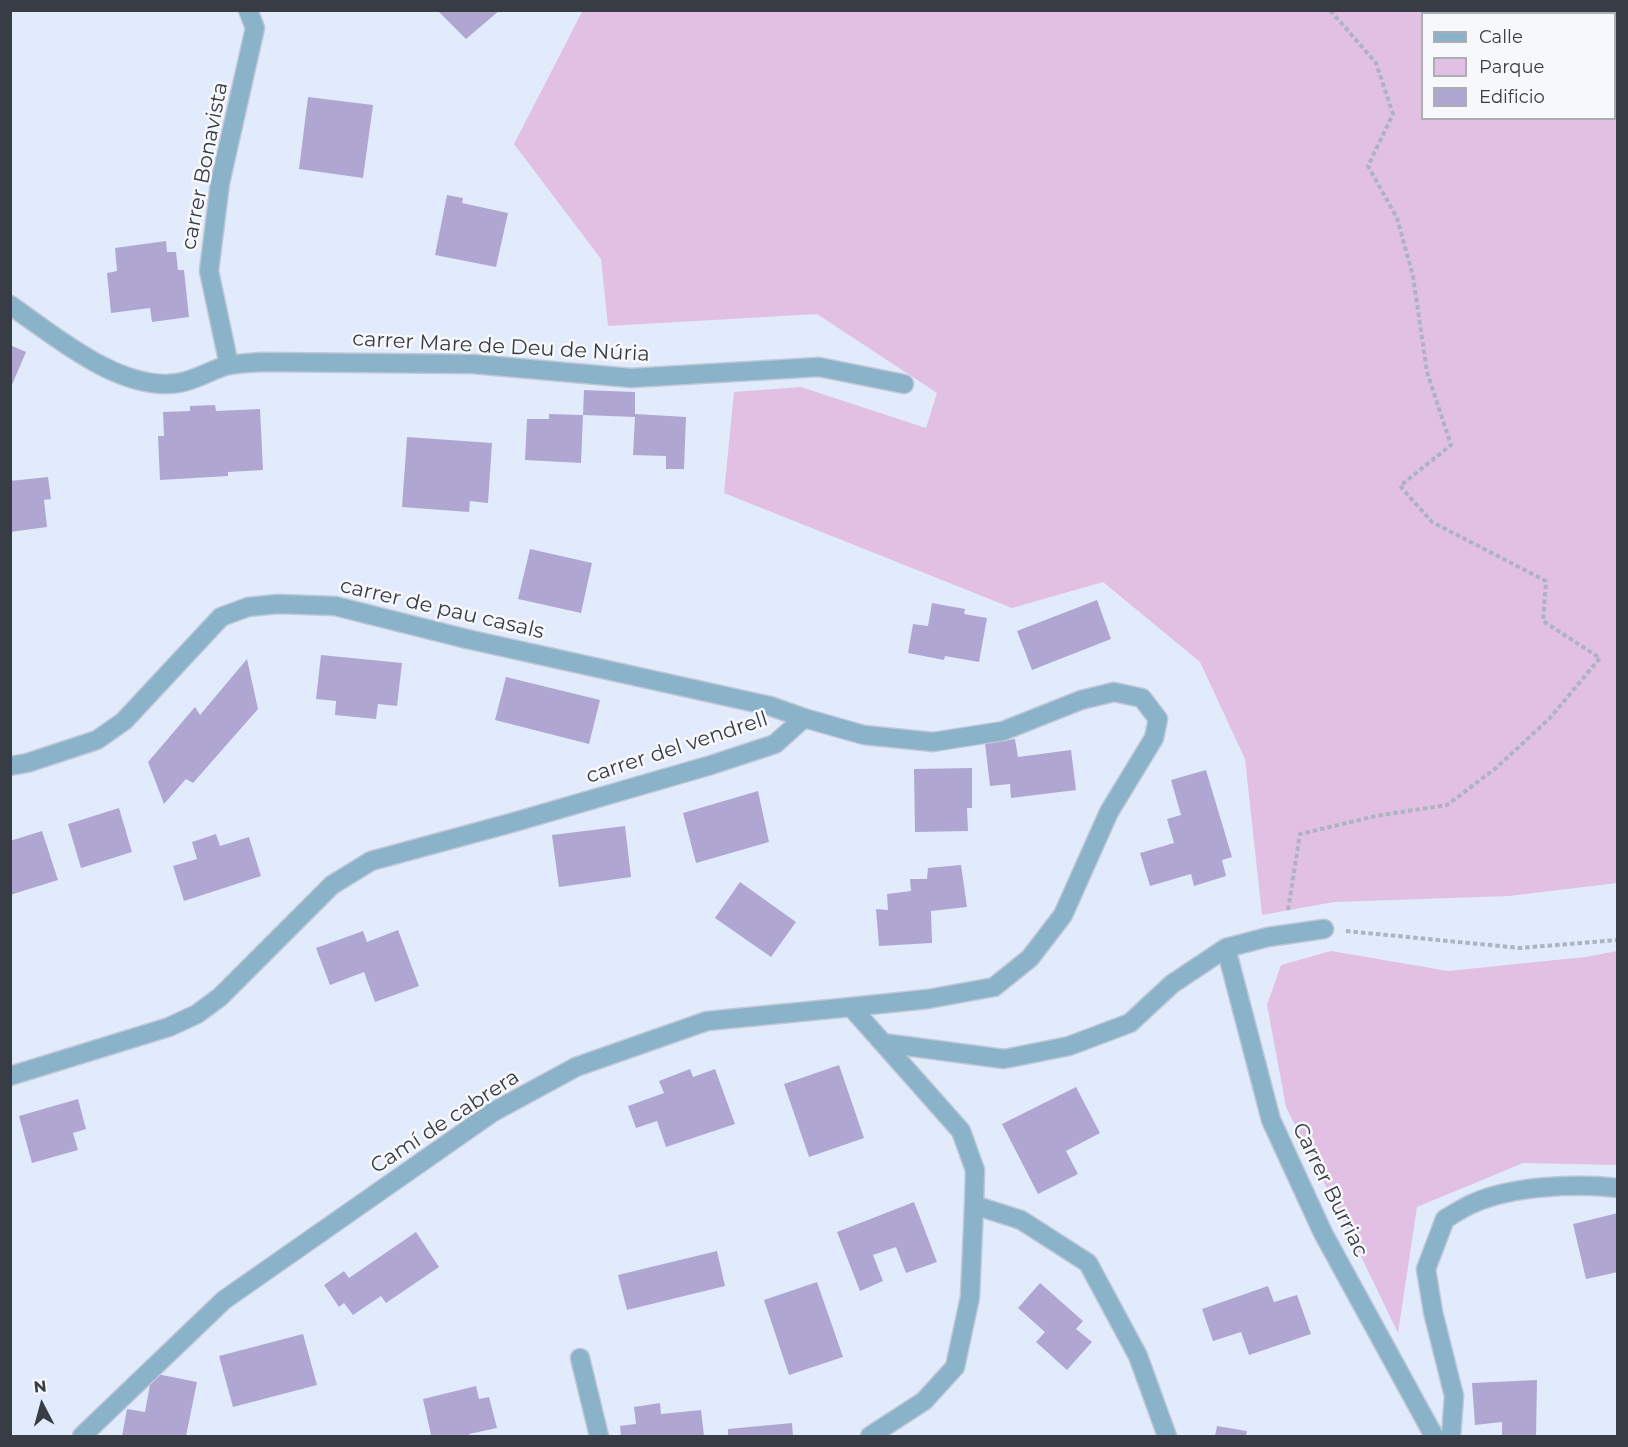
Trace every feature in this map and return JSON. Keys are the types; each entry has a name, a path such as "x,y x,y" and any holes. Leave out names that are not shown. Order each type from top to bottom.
{"street":[{"name":"carrer Bonavista","path":"229,365 209,272 220,183 255,28 248,10"},
{"name":"carrer Mare de Deu de Núria","path":"10,306 93,360 142,382 178,383 229,365 262,362 473,364 631,378 819,367 904,384"},
{"name":"carrer de pau casals","path":"10,766 27,763 97,740 124,721 221,617 248,607 278,604 335,606 467,639 770,706 804,718"},
{"path":"804,718 864,735 933,742 1003,731 1081,700 1114,692 1142,698 1158,719 1154,738 1109,812 1063,915 1030,958 994,987 928,999 851,1007"},
{"name":"carrer del vendrell","path":"10,1076 169,1027 197,1014 220,997 332,885 371,861 511,823 775,744 804,718"},
{"path":"884,1043 1004,1059 1069,1046 1130,1023 1172,984 1226,948 1268,936 1324,929"},
{"name":"Carrer Burriac","path":"1226,948 1271,1120 1323,1233 1434,1437"},
{"path":"851,1007 961,1131 975,1170 970,1297 955,1367 924,1401 870,1437"},
{"name":"Camí de cabrera","path":"82,1437 224,1300 493,1112 576,1067 706,1022 851,1007"},
{"path":"1451,1437 1454,1396 1433,1312 1426,1269 1445,1219 1474,1203 1515,1191 1590,1184 1617,1188"},
{"path":"974,1205 1022,1220 1089,1263 1138,1356 1167,1437"},
{"path":"580,1359 599,1437"}],"path":[{"path":"1285,934 1300,834 1376,816 1447,805 1496,768 1550,718 1600,657 1543,621 1546,581 1432,522 1400,486 1451,445 1427,372 1413,276 1397,218 1368,166 1393,114 1376,63 1330,10"},
{"path":"1324,929 1520,948 1617,940"}],"green space":[{"path":"583,10 1617,11 1617,883 1509,896 1334,902 1262,915 1245,759 1200,662 1103,582 1012,608 724,493 734,392 801,387 926,428 937,393 817,314 608,326 601,259 514,144"},
{"path":"1331,951 1448,971 1585,957 1617,951 1617,1165 1523,1163 1417,1207 1398,1333 1286,1107 1267,1005 1281,965"}],"building":[{"path":"437,10 500,10 466,39"},
{"path":"308,97 373,105 363,178 299,169"},
{"path":"447,195 463,198 462,203 508,213 496,267 435,255"},
{"path":"166,241 167,252 176,252 178,270 184,270 189,317 152,322 150,308 111,313 107,273 117,271 115,248"},
{"path":"10,345 26,352 11,387 10,387"},
{"path":"584,390 635,392 635,414 686,417 684,469 666,469 666,456 633,455 635,417 583,415"},
{"path":"215,405 216,411 260,409 263,470 228,472 228,476 160,480 158,436 164,436 163,412 190,411 190,406"},
{"path":"549,414 583,415 581,463 525,460 527,419 549,419"},
{"path":"407,437 492,443 488,503 470,501 469,512 402,507"},
{"path":"48,477 51,499 44,500 47,527 10,532 10,481"},
{"path":"530,549 592,563 581,613 518,599"},
{"path":"1097,600 1111,639 1032,670 1017,631"},
{"path":"932,603 965,609 964,614 987,618 979,662 945,656 944,660 908,653 913,624 928,626"},
{"path":"321,655 402,663 397,706 378,704 376,719 335,715 336,701 316,699"},
{"path":"247,659 258,709 193,783 186,779 164,804 148,762 195,707 200,715"},
{"path":"506,677 600,700 589,744 495,720"},
{"path":"1015,739 1018,757 1071,750 1076,790 1011,798 1010,784 990,786 985,743"},
{"path":"972,768 972,808 967,808 968,831 915,832 914,769"},
{"path":"1206,770 1232,857 1222,860 1226,876 1194,886 1191,874 1150,886 1140,853 1174,843 1167,819 1181,815 1171,780"},
{"path":"758,791 769,842 696,863 683,813"},
{"path":"119,808 132,852 81,868 68,824"},
{"path":"625,826 631,877 559,887 552,835"},
{"path":"42,831 58,880 10,895 10,841"},
{"path":"216,834 220,846 249,837 261,876 184,901 173,866 197,859 192,842"},
{"path":"961,865 967,907 931,911 932,943 879,946 876,909 888,910 887,894 911,891 910,879 927,879 928,868"},
{"path":"740,882 796,922 771,957 715,918"},
{"path":"398,930 419,986 375,1002 364,972 330,985 316,948 363,931 367,942"},
{"path":"839,1065 864,1138 809,1157 784,1084"},
{"path":"690,1069 693,1077 715,1069 735,1124 666,1147 657,1121 636,1128 628,1106 664,1093 659,1081"},
{"path":"1076,1087 1100,1133 1066,1151 1078,1174 1038,1194 1002,1124"},
{"path":"78,1099 86,1129 73,1133 78,1150 32,1163 19,1116"},
{"path":"914,1202 937,1262 906,1273 896,1247 873,1255 883,1281 860,1291 837,1232"},
{"path":"1618,1213 1618,1272 1586,1279 1573,1224"},
{"path":"416,1232 439,1267 386,1303 381,1296 353,1315 344,1303 339,1307 324,1285 344,1271 349,1278"},
{"path":"717,1251 725,1286 627,1310 618,1275"},
{"path":"817,1282 843,1357 789,1375 764,1300"},
{"path":"1040,1283 1083,1321 1076,1329 1092,1342 1067,1370 1036,1342 1045,1332 1018,1308"},
{"path":"1268,1286 1274,1302 1297,1295 1311,1334 1249,1355 1241,1332 1213,1341 1202,1309"},
{"path":"303,1334 317,1385 233,1407 219,1356"},
{"path":"152,1373 197,1382 186,1436 122,1436 127,1409 145,1412"},
{"path":"1537,1380 1536,1436 1502,1436 1502,1422 1475,1425 1472,1383"},
{"path":"476,1386 479,1399 489,1397 497,1428 469,1434 470,1436 427,1436 431,1435 423,1399"},
{"path":"660,1403 661,1414 701,1410 704,1436 621,1436 620,1426 636,1424 634,1407"},
{"path":"792,1423 793,1436 728,1436 728,1429"},
{"path":"1217,1426 1247,1431 1246,1436 1215,1436"}]}
